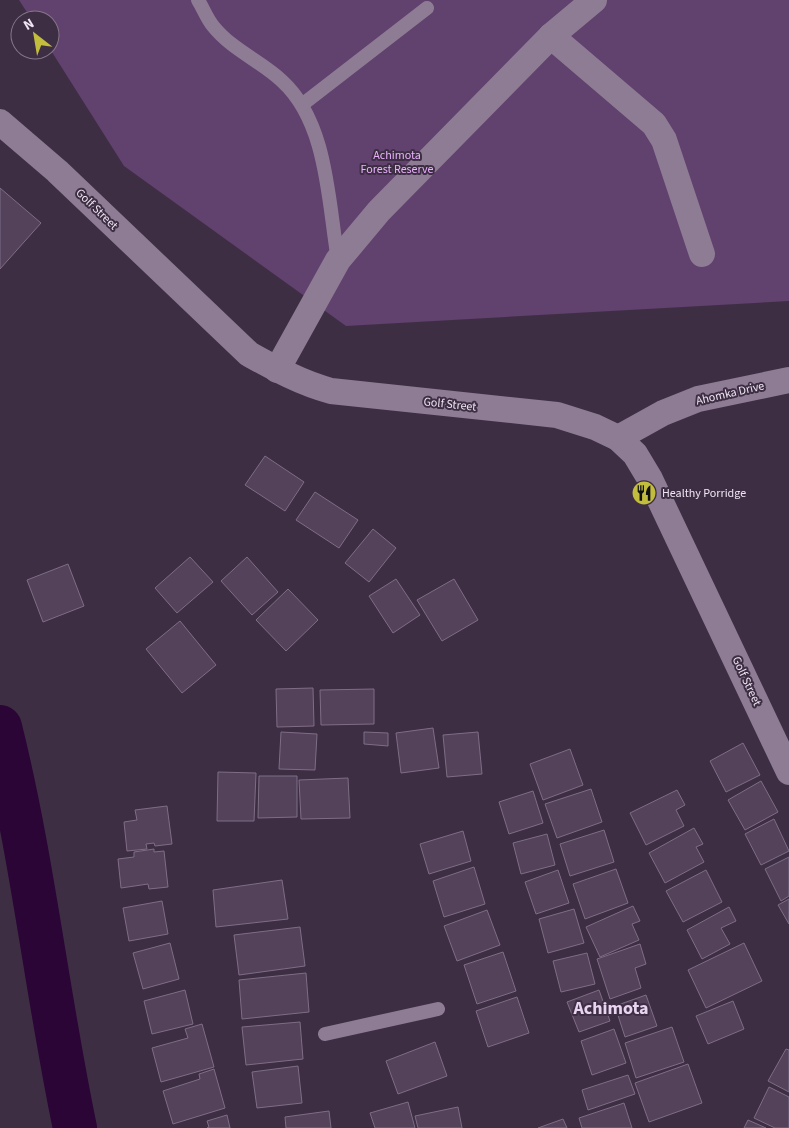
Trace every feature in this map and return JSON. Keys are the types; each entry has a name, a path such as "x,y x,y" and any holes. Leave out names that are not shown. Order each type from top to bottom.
{"street":[{"path":"277,370 338,260 379,211 551,36 594,0"},
{"path":"551,36 654,124 664,140 702,254"},
{"name":"Golf Street","path":"0,122 57,171 250,354 277,370 308,385 331,391 557,415 595,427 618,438 635,454 650,479 789,772"},
{"name":"Ahomka Drive","path":"618,438 663,413 698,399 789,380"}],"lane":[{"path":"198,0 213,27 246,56 282,80 303,104 318,137 338,260"},
{"path":"303,104 427,8"},
{"path":"325,1034 438,1009"}],"green space":[{"name":"Achimota Forest Reserve","path":"19,0 789,0 789,301 346,326 124,166 57,60 60,60 60,10 26,10"}],"building":[{"path":"0,188 41,223 0,269"},
{"path":"265,456 304,482 285,511 245,485"},
{"path":"315,492 358,520 339,548 296,520"},
{"path":"373,529 396,548 369,582 345,563"},
{"path":"190,557 213,582 177,613 155,588"},
{"path":"247,557 278,592 252,615 221,581"},
{"path":"68,564 84,606 43,622 27,580"},
{"path":"396,579 420,615 393,633 369,596"},
{"path":"454,579 478,620 442,641 417,600"},
{"path":"288,589 318,620 286,651 256,620"},
{"path":"180,621 216,665 182,693 146,649"},
{"path":"313,688 314,726 277,727 276,689"},
{"path":"374,689 374,724 321,725 320,690"},
{"path":"433,728 439,768 401,773 396,733"},
{"path":"281,732 317,734 315,770 279,769"},
{"path":"364,732 388,733 388,746 364,744"},
{"path":"478,732 482,774 447,777 443,735"},
{"path":"743,743 760,775 726,792 710,761"},
{"path":"570,749 583,785 543,800 530,764"},
{"path":"218,772 256,773 254,821 217,821"},
{"path":"259,776 297,776 297,817 258,818"},
{"path":"348,778 350,818 301,819 299,780"},
{"path":"761,781 778,812 745,830 728,800"},
{"path":"591,789 602,822 557,838 545,804"},
{"path":"677,790 685,805 676,810 684,826 646,845 630,813"},
{"path":"533,791 543,823 509,834 499,802"},
{"path":"167,806 172,844 155,846 154,843 146,844 147,849 127,851 124,822 137,820 135,810"},
{"path":"774,819 789,851 761,865 745,834"},
{"path":"694,828 703,844 696,847 704,862 665,883 649,853"},
{"path":"604,830 614,862 570,876 560,844"},
{"path":"463,831 471,861 429,874 420,844"},
{"path":"547,834 555,865 521,874 513,843"},
{"path":"154,849 154,852 164,851 168,887 149,889 148,884 121,888 118,859 134,857 134,852"},
{"path":"789,857 789,896 781,901 765,869"},
{"path":"474,867 485,904 444,917 433,881"},
{"path":"616,869 628,903 585,919 573,884"},
{"path":"558,870 569,903 536,914 525,882"},
{"path":"706,870 722,902 683,922 666,891"},
{"path":"282,880 288,919 216,927 213,890"},
{"path":"789,899 789,924 778,905"},
{"path":"162,901 168,934 129,941 123,908"},
{"path":"633,906 640,921 632,924 639,940 600,957 586,927"},
{"path":"729,907 736,921 721,928 730,944 702,959 687,930"},
{"path":"574,909 584,943 548,953 539,919"},
{"path":"487,910 500,945 457,961 444,926"},
{"path":"300,927 305,966 239,975 234,935"},
{"path":"170,943 179,979 143,989 133,953"},
{"path":"744,943 762,981 706,1008 688,970"},
{"path":"640,944 646,964 635,968 641,988 610,999 597,959"},
{"path":"503,952 516,991 477,1004 464,965"},
{"path":"587,953 595,984 561,992 553,961"},
{"path":"306,973 309,1012 242,1019 239,980"},
{"path":"185,990 193,1024 152,1034 144,1001"},
{"path":"599,990 610,1021 579,1032 567,1002"},
{"path":"646,995 657,1026 625,1037 615,1006"},
{"path":"517,997 529,1033 488,1047 476,1011"},
{"path":"733,1001 744,1029 708,1044 696,1016"},
{"path":"300,1022 303,1059 246,1065 242,1027"},
{"path":"202,1024 214,1067 161,1082 152,1048 188,1038 185,1029"},
{"path":"672,1027 684,1062 636,1078 625,1043"},
{"path":"614,1029 626,1063 592,1075 581,1041"},
{"path":"435,1042 447,1076 398,1094 386,1061"},
{"path":"786,1049 789,1050 789,1092 768,1081"},
{"path":"688,1064 702,1103 649,1122 635,1083"},
{"path":"298,1066 302,1103 257,1108 252,1072"},
{"path":"214,1069 225,1108 173,1124 163,1091 200,1079 199,1074"},
{"path":"628,1075 635,1094 588,1110 582,1090"},
{"path":"769,1087 789,1097 789,1128 775,1128 754,1118"},
{"path":"408,1102 415,1128 375,1128 370,1113"},
{"path":"624,1103 632,1128 582,1128 579,1118"},
{"path":"458,1107 462,1128 418,1128 415,1116"},
{"path":"329,1111 331,1128 286,1128 285,1117"},
{"path":"227,1115 230,1128 207,1128 209,1127 207,1121"},
{"path":"563,1119 567,1128 538,1128"},
{"path":"748,1120 766,1128 744,1128"}],"waterway":[{"path":"0,727 22,827 75,1128"}],"place":[{"name":"Healthy Porridge","path":"644,493"}],"district":[{"name":"Achimota","path":"611,1008"}]}
